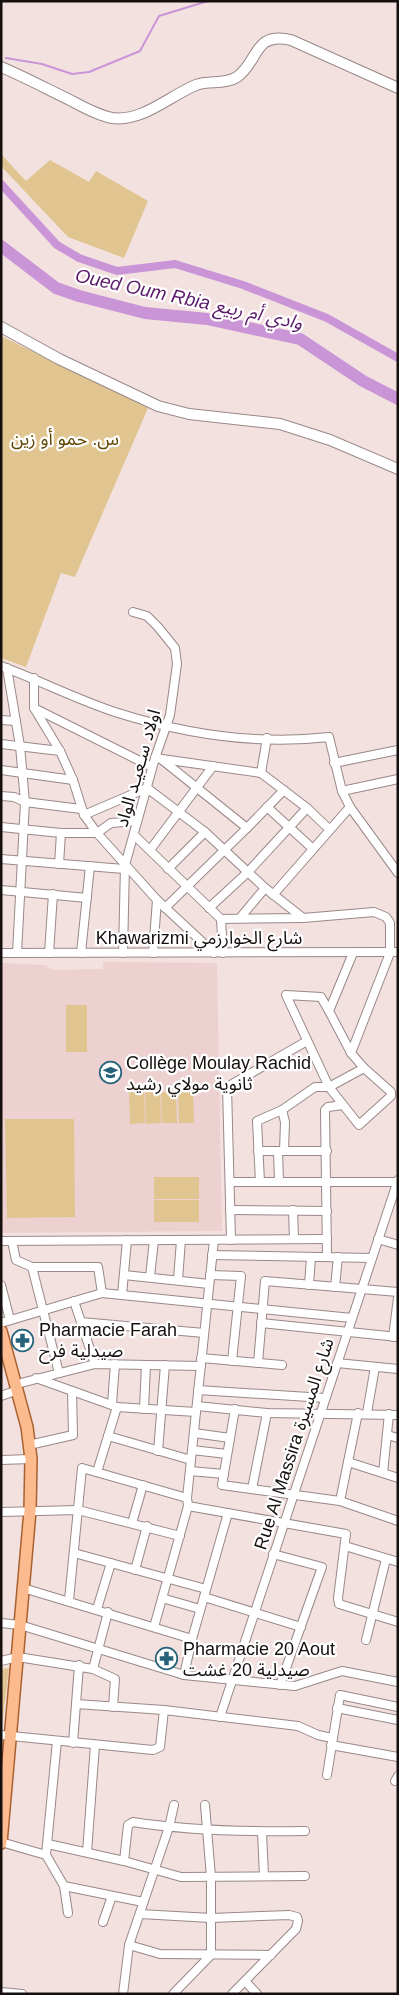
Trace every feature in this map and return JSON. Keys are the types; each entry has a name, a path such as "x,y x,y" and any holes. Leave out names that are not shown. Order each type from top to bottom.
{"main road":[{"path":"1,1331 17,1387 30,1445 31,1459 30,1511 18,1657 6,1735 1,1842"}],"street":[{"path":"1,67 90,110 111,118 142,113 203,83 235,78 242,74 263,44 279,38 298,43 398,88"},
{"path":"1,327 59,359 158,406 196,415 280,424 330,440 398,469"},
{"name":"اولاد سـعيـد الواد","path":"123,953 124,867 148,788 152,767 158,758 170,715 175,680 176,651 147,616 134,612"},
{"path":"4,667 105,708 166,726 206,735 267,738 290,742 329,738 342,791 350,807 397,870"},
{"path":"4,667 20,746 25,802 17,953"},
{"path":"34,678 34,708 60,751 74,780 82,812 124,867 165,908 219,953"},
{"path":"34,708 152,767"},
{"path":"1,720 16,721"},
{"path":"261,773 267,738"},
{"path":"1,744 60,751"},
{"path":"334,762 398,750"},
{"path":"158,758 261,773 307,808 329,829"},
{"path":"158,758 248,828"},
{"path":"150,850 213,766"},
{"path":"1,770 74,780"},
{"path":"342,791 398,779"},
{"path":"1,796 14,797 25,802 82,812 148,788 205,832 265,888 303,918"},
{"path":"165,908 226,850 284,790"},
{"path":"267,807 312,848"},
{"path":"273,895 312,848 350,807"},
{"path":"208,908 248,872 307,808"},
{"path":"1,827 61,833 97,833 111,823 137,821"},
{"path":"168,869 205,832"},
{"path":"59,864 61,833"},
{"path":"134,835 221,919 303,918 374,912 382,913 390,923 394,953 351,1053"},
{"path":"1,859 124,867"},
{"path":"81,953 90,866"},
{"path":"240,918 265,888"},
{"path":"1,890 87,898"},
{"path":"49,953 54,894"},
{"path":"153,953 157,900"},
{"path":"219,953 221,919"},
{"name":"Khawarizmi شارع الخوارزمي","path":"1,953 394,953"},
{"path":"329,1011 353,953"},
{"path":"286,995 321,997 329,1011 351,1053 364,1068 391,1092 391,1096 360,1125 329,1086 286,995"},
{"path":"230,1240 227,1087 307,1041"},
{"path":"260,1182 257,1121 282,1110 316,1087 329,1086 364,1068"},
{"path":"327,1257 326,1108 343,1105"},
{"path":"279,1182 285,1122 282,1110"},
{"path":"258,1151 327,1151"},
{"path":"230,1182 397,1181"},
{"name":"Rue Al Massira شارع المسيرة","path":"220,1717 397,1181"},
{"path":"230,1210 327,1211"},
{"path":"293,1210 294,1239"},
{"path":"1,1241 327,1239"},
{"path":"378,1239 398,1245"},
{"path":"12,1240 16,1260 32,1268 98,1267 102,1293"},
{"path":"122,1295 127,1240"},
{"path":"150,1277 154,1240"},
{"path":"178,1280 181,1240"},
{"path":"154,1627 188,1502 214,1240"},
{"path":"212,1255 372,1258"},
{"path":"308,1284 311,1257"},
{"path":"335,1287 338,1257"},
{"path":"32,1268 41,1311 59,1373"},
{"path":"124,1274 209,1284"},
{"path":"210,1275 241,1276 232,1361"},
{"path":"258,1363 265,1281 398,1292"},
{"path":"1,1285 10,1320"},
{"path":"1,1323 102,1293 352,1318"},
{"path":"261,1323 395,1337 398,1298"},
{"path":"74,1301 95,1364"},
{"path":"81,1322 204,1333"},
{"path":"1,1396 36,1378 95,1364 165,1365 232,1361 282,1365"},
{"path":"337,1363 398,1369"},
{"path":"97,1472 115,1406 115,1364"},
{"path":"144,1409 146,1364"},
{"path":"158,1451 165,1365"},
{"path":"367,1413 374,1367"},
{"path":"36,1378 115,1406 144,1409 235,1409 267,1413 367,1413 394,1415 387,1435 383,1473"},
{"path":"198,1390 325,1398"},
{"path":"30,1445 73,1435 72,1391"},
{"path":"235,1409 222,1485 340,1501 398,1521"},
{"path":"252,1489 267,1413"},
{"path":"340,1501 358,1413"},
{"path":"194,1433 230,1438"},
{"path":"387,1435 398,1438"},
{"path":"108,1436 191,1460"},
{"path":"192,1450 227,1454"},
{"path":"1,1460 31,1459"},
{"path":"348,1462 398,1478"},
{"path":"70,1600 82,1468 143,1485 188,1502 228,1513 345,1534 348,1536 338,1602 342,1606 398,1622"},
{"path":"190,1471 224,1474"},
{"path":"132,1523 143,1485"},
{"path":"1,1512 78,1510 147,1526 180,1536"},
{"path":"184,1675 200,1609 228,1513"},
{"path":"135,1570 147,1526"},
{"path":"346,1546 398,1562"},
{"path":"74,1553 168,1579 254,1612 301,1627"},
{"path":"273,1554 322,1566 280,1685"},
{"path":"366,1640 386,1559"},
{"path":"97,1609 111,1563"},
{"path":"23,1588 70,1600 192,1639"},
{"path":"162,1598 200,1609"},
{"path":"92,1669 108,1612"},
{"path":"1,1623 20,1625 184,1675 300,1686 342,1671 398,1682"},
{"path":"1,1662 18,1657 79,1665 92,1669 116,1679 113,1707"},
{"path":"72,1743 79,1665"},
{"path":"327,1776 331,1741 340,1695 398,1707"},
{"path":"76,1704 164,1710 298,1726 331,1741 398,1757"},
{"path":"337,1708 398,1720"},
{"path":"6,1735 72,1743 158,1749 161,1744 164,1710"},
{"path":"57,1741 46,1855 64,1886 68,1913"},
{"path":"87,1852 95,1745"},
{"path":"123,1994 129,1945 169,1828 174,1805"},
{"path":"173,1994 210,1955 211,1877 205,1805"},
{"path":"124,1861 128,1823 133,1822 169,1828 262,1832 305,1831"},
{"path":"262,1832 264,1876"},
{"path":"1,1842 46,1855"},
{"path":"48,1844 124,1861 181,1877 305,1876"},
{"path":"64,1886 143,1902"},
{"path":"103,1922 112,1896"},
{"path":"140,1914 211,1918 290,1915 297,1917 296,1929 232,1994"},
{"path":"129,1945 160,1954 271,1955"},
{"path":"245,1981 257,1994"},
{"path":"1,1992 22,1994"}],"shaded area":[{"name":"Collège Moulay Rachid ثانوية مولاي رشيد","path":"103,962 217,963 222,1231 1,1233 1,963 45,965 53,970 103,969"}],"green space":[{"path":"1,154 26,181 50,160 89,182 96,171 148,201 124,258 68,237 1,166"},
{"name":"س. حمو أو زين","path":"1,336 148,408 75,577 61,573 26,667 1,658"},
{"path":"66,1005 87,1005 87,1052 66,1052"},
{"path":"144,1091 145,1123 130,1124 129,1092"},
{"path":"160,1091 161,1123 146,1124 145,1092"},
{"path":"176,1091 177,1123 162,1123 161,1092"},
{"path":"193,1091 194,1123 179,1123 178,1092"},
{"path":"5,1119 74,1119 75,1217 7,1218"},
{"path":"154,1177 199,1177 199,1199 154,1199"},
{"path":"154,1200 199,1200 199,1222 154,1222"},
{"path":"9,1668 2,1725 1,1725 1,1669"}],"waterway":[{"path":"6,58 42,64 72,74 89,72 140,51 159,16 208,1"},
{"path":"1,184 57,245 79,258 117,271 175,264 243,285 327,318 398,358"},
{"name":"Oued Oum Rbia وادي أم ربيع","path":"1,246 56,288 79,296 145,313 207,319 300,339 363,381 398,399"}],"place":[{"name":"Collège Moulay Rachid ثانوية مولاي رشيد","path":"110,1073"},
{"name":"Pharmacie Farah صيدلية فرح","path":"23,1340"},
{"name":"Pharmacie 20 Aout صيدلية 20 غشت","path":"167,1659"}]}
